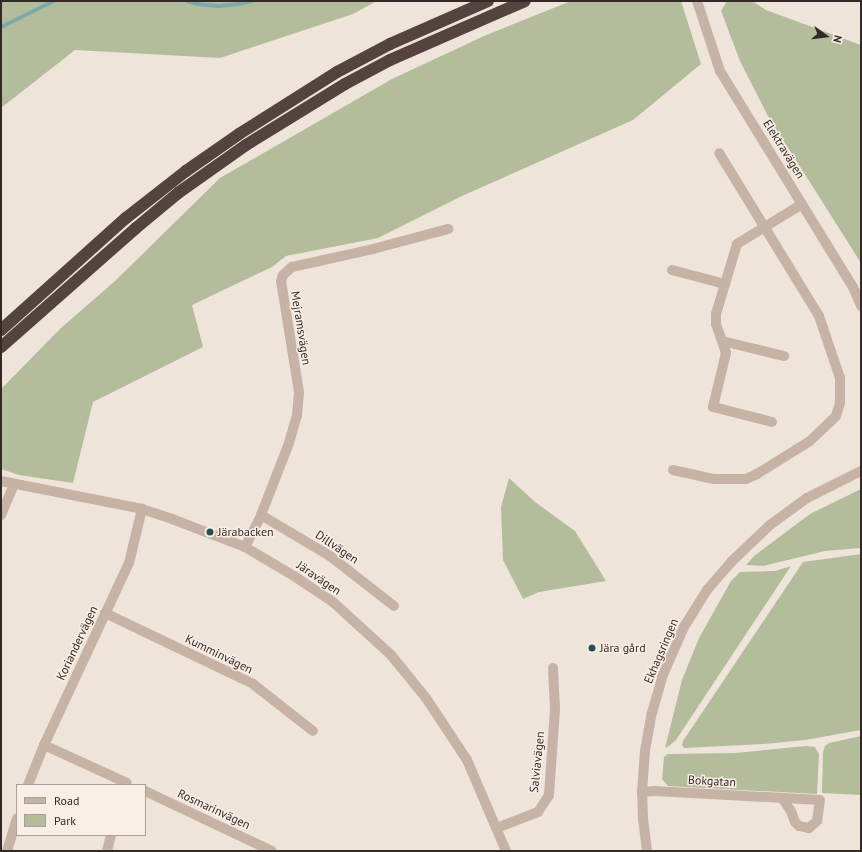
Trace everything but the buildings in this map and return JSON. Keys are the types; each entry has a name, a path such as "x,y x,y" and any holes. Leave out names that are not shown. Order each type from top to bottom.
{"highway":[{"path":"1,330 126,218 186,171 239,134 331,76 390,44 488,1"},
{"path":"1,347 178,193 246,145 344,84 390,60 525,1"},
{"path":"1,321 18,314"}],"street":[{"name":"Elektravägen","path":"697,1 720,71 853,288 861,306"},
{"path":"673,470 714,479 746,479 810,441 836,416 841,391 840,378 819,316 719,153"},
{"path":"772,422 713,407 726,353 716,324 716,314 737,244 802,204"},
{"name":"Mejramsvägen","path":"245,547 261,515 289,443 297,416 299,392 281,281 283,275 292,267 373,249 448,229"},
{"path":"672,270 725,284"},
{"path":"722,341 784,356"},
{"name":"Ekhagsringen","path":"647,851 643,820 642,792 645,751 652,713 662,676 684,627 708,590 731,562 770,524 807,498 861,471"},
{"name":"Järavägen","path":"1,481 14,485 142,509 172,518 245,547 294,576 333,602 391,655 426,698 467,760 506,851"},
{"path":"1,515 14,485"},
{"name":"Koriandervägen","path":"28,784 44,745 129,563 142,509"},
{"name":"Dillvägen","path":"261,515 330,556 394,606"},
{"name":"Kumminvägen","path":"105,613 253,684 313,731"},
{"name":"Salviavägen","path":"497,828 538,812 549,795 555,709 553,668"},
{"path":"44,745 128,784"},
{"name":"Rosmarinvägen","path":"146,791 272,851"},
{"name":"Bokgatan","path":"642,792 782,798"},
{"path":"7,851 16,822"},
{"path":"107,851 111,836"}],"green space":[{"path":"1,1 377,1 353,14 220,58 75,50 1,108"},
{"path":"571,1 681,1 701,64 633,120 462,196 378,238 286,256 272,267 192,305 203,347 93,402 73,483 19,475 1,469 1,389 61,328 115,281 220,178 392,79 484,36"},
{"path":"727,1 752,1 766,10 861,45 861,263 768,116 740,61 721,11"},
{"path":"509,478 535,502 575,531 606,581 539,592 523,599 503,560 501,507"},
{"path":"861,489 861,548 825,551 763,566 746,565 754,556 810,514"},
{"path":"861,554 861,730 805,740 764,744 684,748 682,745 683,741 803,562"},
{"path":"791,566 676,740 665,748 682,680 699,638 731,581 740,572 775,571"},
{"path":"861,736 861,795 822,793 823,752 825,746 829,743"},
{"path":"806,746 815,747 819,754 817,794 668,786 662,779 664,757 668,754 735,753"}],"waterway":[{"path":"1,27 54,1"},
{"path":"187,1 197,4 219,6 252,1"}],"place":[{"name":"Järabacken","path":"210,532"},
{"name":"Jära gård","path":"592,648"}]}
